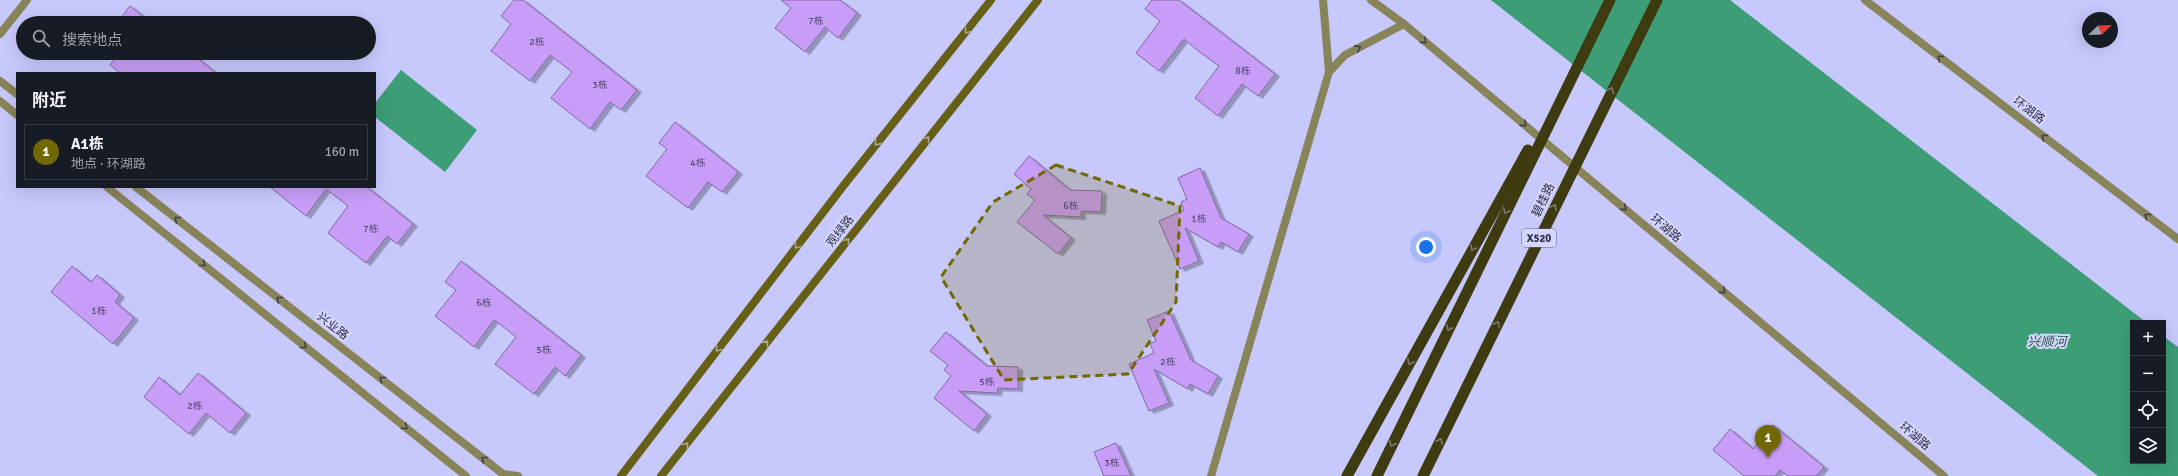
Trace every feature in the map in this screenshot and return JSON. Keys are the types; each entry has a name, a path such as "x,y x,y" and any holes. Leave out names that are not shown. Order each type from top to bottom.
{"highway":[{"path":"1377,476 1610,0"},
{"name":"碧桂路","path":"1423,476 1657,0"},
{"path":"1347,476 1601,18"}],"main road":[{"name":"观绿路","path":"620,476 844,185 991,0"},
{"name":"观绿路","path":"661,476 1038,0"}],"street":[{"path":"0,34 27,0"},
{"path":"1211,476 1329,72 1323,0"},
{"name":"环湖路","path":"1371,0 1404,24 1944,476"},
{"name":"环湖路","path":"1865,0 2178,240"},
{"path":"1329,72 1345,55 1404,24"},
{"path":"0,81 16,93"},
{"path":"0,101 16,114"},
{"path":"108,188 466,476"},
{"name":"兴业路","path":"137,188 503,474 518,476"}],"highlighted area":[{"path":"1056,165 1180,206 1176,302 1128,374 1004,380 941,277 993,202"}],"water":[{"name":"兴顺河","path":"1491,0 1730,0 2143,320 2130,320 2130,464 2166,464 2166,338 2178,347 2178,476 2098,476"},
{"path":"401,70 477,130 445,172 376,118 376,102"}],"building":[{"path":"514,0 523,0 637,90 621,110 610,102 590,129 551,98 572,72 550,55 530,81 491,51 511,24 501,16"},
{"path":"781,0 840,0 857,13 838,38 825,27 805,52 775,28 791,8"},
{"path":"1152,0 1179,0 1275,74 1258,96 1242,84 1218,116 1195,98 1219,66 1184,39 1159,71 1136,53 1160,21 1145,9"},
{"path":"130,6 143,16 122,16"},
{"path":"114,60 200,60 215,72 119,72 110,65"},
{"path":"675,122 738,172 722,192 708,182 688,208 646,176 667,149 659,143"},
{"path":"1029,156 1070,190 1102,191 1101,212 1081,211 1081,217 1043,215 1071,238 1058,254 1017,222 1035,200 1027,194 1031,189 1014,174"},
{"path":"1200,168 1221,218 1249,234 1238,252 1221,242 1218,247 1185,228 1199,261 1180,269 1159,221 1184,210 1181,202 1187,199 1178,178"},
{"path":"271,188 368,188 413,224 397,244 387,236 366,263 328,233 348,206 326,189 306,216"},
{"path":"461,261 581,355 565,376 555,367 534,394 495,364 516,337 505,328 494,320 474,347 435,316 456,290 445,282"},
{"path":"72,266 91,282 97,275 120,295 115,302 134,318 113,344 51,292"},
{"path":"1169,311 1191,360 1218,376 1208,394 1190,384 1188,389 1154,369 1169,403 1149,411 1129,364 1154,353 1150,344 1156,341 1147,320"},
{"path":"946,332 987,366 1018,367 1018,389 998,388 997,393 959,391 987,414 974,431 934,398 951,376 944,370 948,365 930,351"},
{"path":"198,373 246,413 230,433 206,413 189,434 144,397 159,377 180,395"},
{"path":"1773,425 1824,467 1816,476 1788,476 1780,470 1775,476 1744,476 1713,450 1730,429 1753,449"},
{"path":"1116,443 1131,476 1104,476 1094,452"}],"place":[{"name":"A1栋","path":"1768,458"}]}
